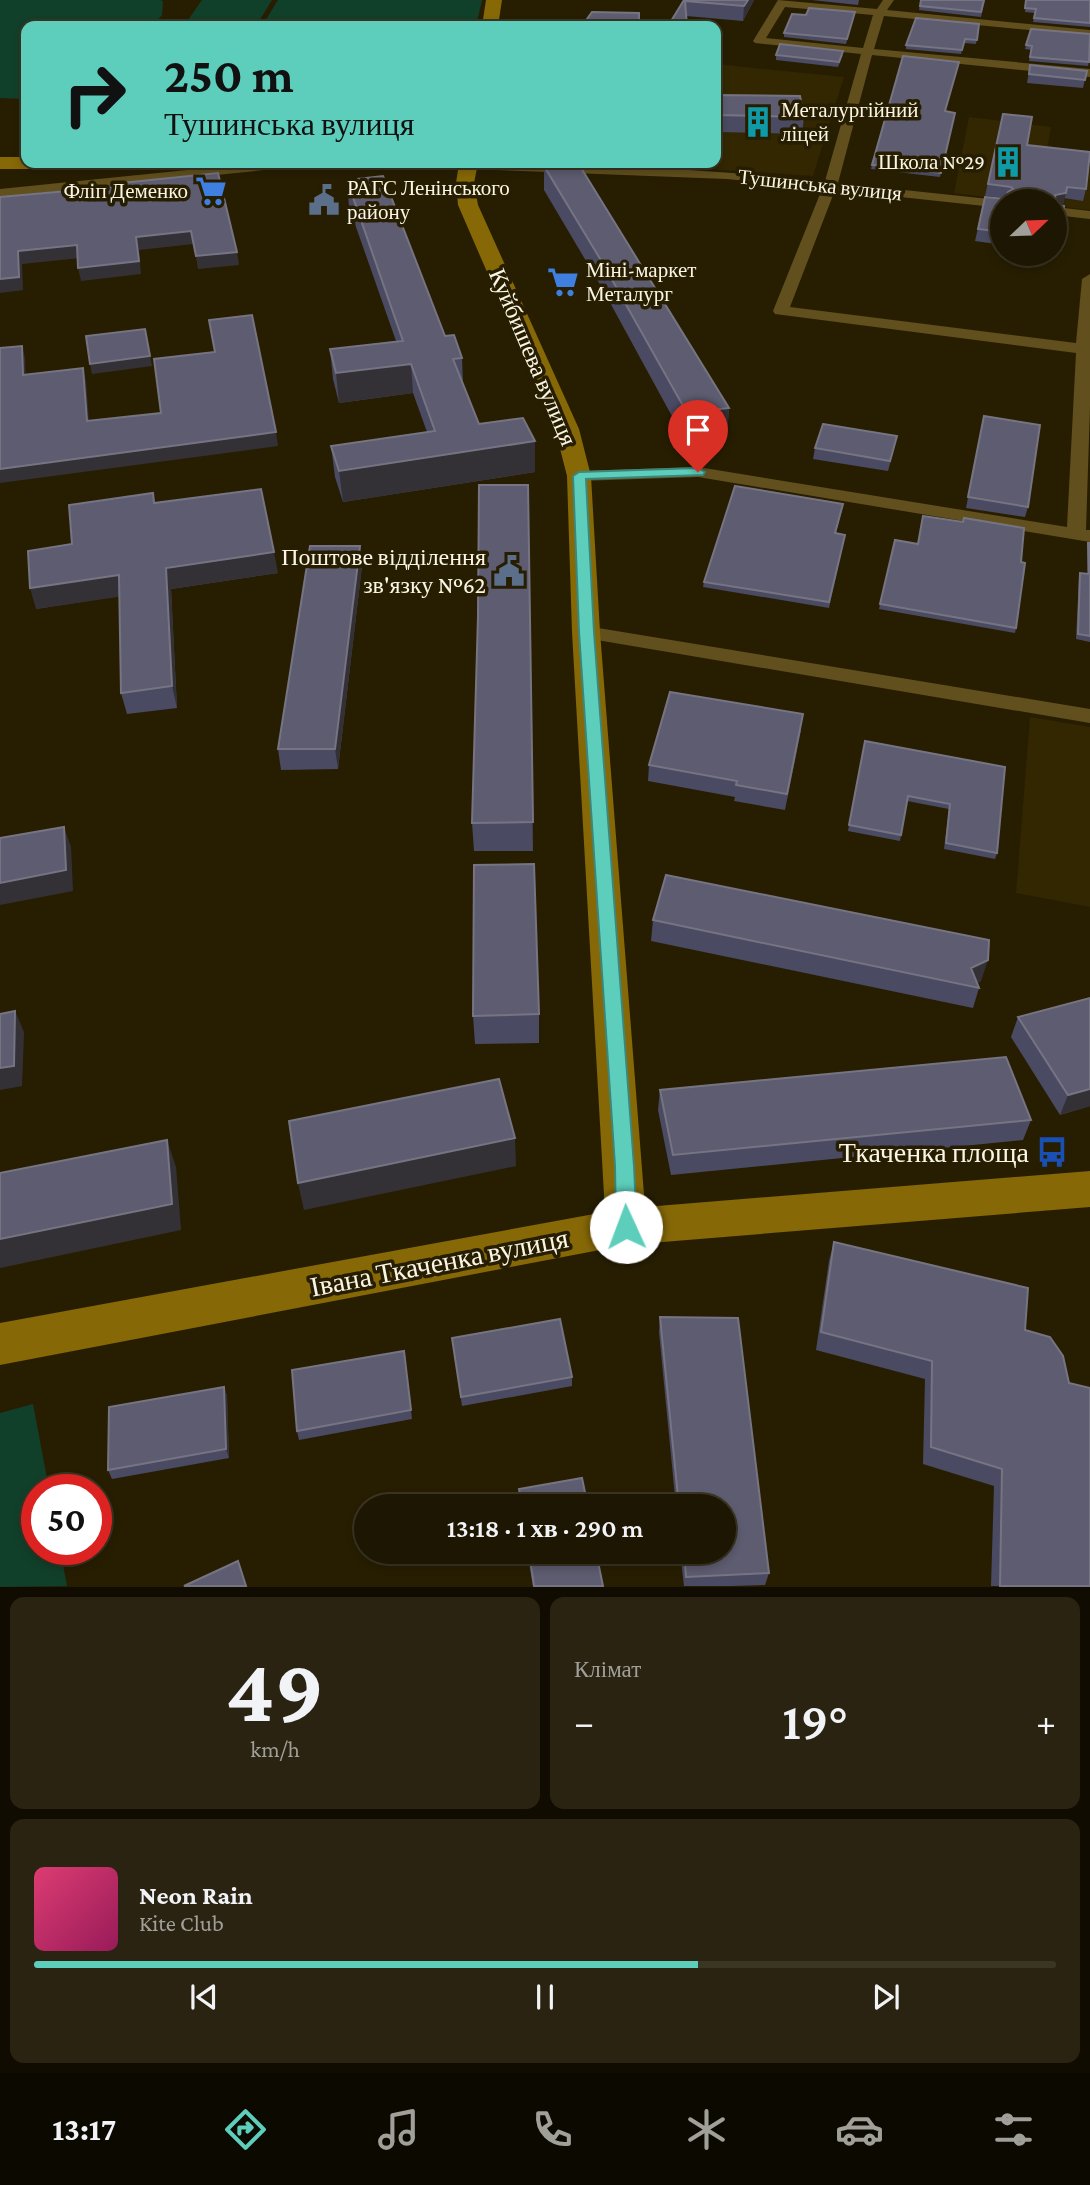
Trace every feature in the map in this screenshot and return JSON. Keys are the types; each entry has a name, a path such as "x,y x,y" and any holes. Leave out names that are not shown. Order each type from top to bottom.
{"main road":[{"path":"491,21 494,0"},
{"path":"0,163 21,163"},
{"name":"Куйбишева вулиця","path":"467,168 465,183 468,205 567,429 579,476 586,632 626,1227"},
{"name":"Івана Ткаченка вулиця","path":"0,1344 626,1227 1090,1189"}],"street":[{"path":"890,0 880,12 830,186 781,311 1087,349"},
{"path":"1090,33 782,2 759,41 1090,73"},
{"path":"0,193 246,168"},
{"name":"Тушинська вулиця","path":"554,168 727,176 990,203"},
{"path":"1068,212 1090,215"},
{"path":"579,476 698,472 1083,535 1090,279"},
{"path":"586,632 1090,716"}],"shaded area":[{"path":"721,65 844,77 813,176 693,168 721,168"},
{"path":"969,117 1051,127 1046,155 1090,161 1090,210 1068,207 1068,189 990,189 990,197 954,193"},
{"path":"1030,717 1090,727 1090,907 1016,893"}],"green space":[{"path":"0,0 163,2 162,15 157,21 21,21 21,99 0,98"},
{"path":"202,0 272,0 259,21 187,21"},
{"path":"278,0 482,0 477,21 265,21"},
{"path":"33,1404 46,1474 21,1474 21,1565 63,1565 67,1586 0,1587 0,1413"}],"building":[{"path":"684,0 748,0 744,6 685,1 687,21 671,21"},
{"path":"921,0 984,0 981,12 920,6"},
{"path":"1026,0 1090,0 1090,23 1034,18 1036,9 1025,8"},
{"path":"809,8 855,12 847,39 784,33 792,14 806,15"},
{"path":"592,12 639,13 639,21 586,21"},
{"path":"916,18 979,24 977,40 965,39 962,50 906,45"},
{"path":"1031,29 1090,34 1089,62 1030,57 1032,46 1026,45"},
{"path":"780,44 843,51 839,62 776,55"},
{"path":"903,56 959,62 945,111 955,113 941,173 872,165"},
{"path":"1030,65 1087,71 1085,80 1029,74"},
{"path":"721,95 800,96 804,117 721,115"},
{"name":"Школа №29","path":"1003,114 1032,117 1027,145 1090,152 1086,189 1013,189 988,184"},
{"path":"545,168 581,168 729,408 687,413"},
{"path":"218,173 237,252 196,256 191,231 136,237 139,261 78,268 77,245 18,251 19,277 0,279 0,197 112,187 111,184"},
{"path":"383,176 445,336 454,335 462,358 453,359 479,424 523,418 535,441 339,471 331,446 435,431 411,364 336,373 330,349 403,341 347,180"},
{"name":"Школа №29","path":"985,197 990,198 990,230 978,229"},
{"path":"252,315 276,432 0,469 0,348 22,346 23,375 83,368 87,421 161,413 154,359 215,352 209,320"},
{"path":"145,329 150,356 90,364 86,336"},
{"path":"984,416 1040,425 1028,507 968,497"},
{"path":"823,424 897,436 890,461 815,448"},
{"path":"479,485 528,485 533,822 472,823"},
{"path":"735,486 843,504 835,533 845,535 829,602 704,582"},
{"path":"261,489 274,552 166,568 172,686 121,693 119,575 30,588 28,551 72,544 69,505 153,493 154,503"},
{"path":"923,516 963,522 964,518 1024,528 1021,562 1025,563 1016,628 880,604 895,540 918,544"},
{"path":"1090,543 1090,636 1078,634 1080,573 1089,574"},
{"path":"310,546 360,546 335,749 278,749"},
{"path":"670,692 803,714 787,794 736,785 737,781 649,765"},
{"path":"865,741 1005,767 997,853 946,843 950,804 908,796 901,835 849,825"},
{"path":"64,827 66,870 0,883 0,838"},
{"path":"534,864 539,1014 473,1016 474,865"},
{"path":"666,875 989,940 988,960 971,968 979,988 653,920"},
{"path":"1090,998 1090,1089 1068,1095 1018,1017"},
{"path":"15,1011 14,1066 0,1068 0,1014"},
{"path":"1006,1057 1031,1120 673,1155 660,1090"},
{"path":"499,1079 515,1138 298,1183 289,1121"},
{"path":"167,1140 172,1204 0,1239 0,1173"},
{"path":"834,1242 1028,1288 1025,1330 1050,1337 1063,1356 1069,1383 1090,1388 1090,1586 1000,1586 1002,1469 931,1447 932,1361 821,1332"},
{"path":"660,1317 738,1318 769,1573 686,1577 685,1564 736,1564 736,1494 678,1494"},
{"path":"560,1319 572,1377 461,1397 452,1338"},
{"path":"404,1351 411,1410 297,1431 292,1370"},
{"path":"224,1387 226,1449 108,1470 109,1407"},
{"path":"582,1478 585,1494 520,1494 519,1489"},
{"path":"238,1561 246,1586 184,1586"},
{"path":"531,1564 598,1564 603,1586 534,1586"}],"place":[{"name":"Металургійний ліцей","path":"758,122"},
{"name":"Школа №29","path":"1008,162"},
{"name":"Фліп Деменко","path":"211,191"},
{"name":"РАГС Ленінського району","path":"324,200"},
{"name":"Міні-маркет Металург","path":"563,282"},
{"name":"Поштове відділення зв'язку №62","path":"509,571"},
{"name":"Ткаченка площа","path":"1052,1152"}],"route":[{"path":"626,1227 586,632 579,476 698,472"}]}
